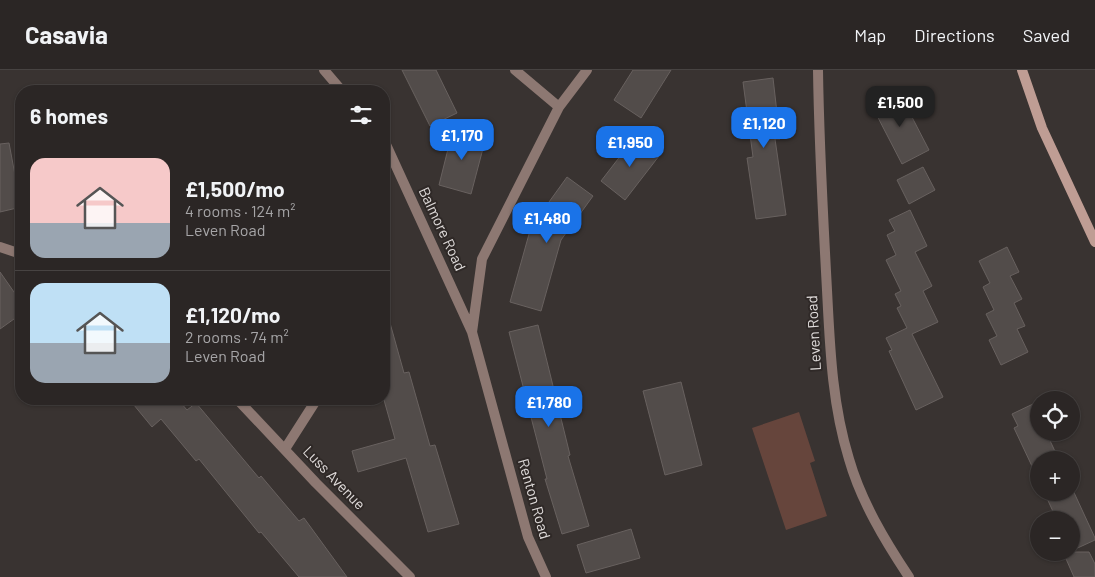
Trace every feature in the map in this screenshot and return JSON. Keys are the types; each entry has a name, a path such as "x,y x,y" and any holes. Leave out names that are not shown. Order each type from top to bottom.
{"main road":[{"path":"1022,70 1042,128 1095,242"}],"street":[{"path":"324,70 337,85"},
{"path":"515,70 559,107"},
{"name":"Renton Road","path":"546,577 528,537 472,332 482,259 559,107 587,70"},
{"name":"Leven Road","path":"818,70 820,169 831,380 848,458 858,486 891,550 909,577"},
{"name":"Balmore Road","path":"390,153 472,332"},
{"path":"0,247 15,252"},
{"name":"Luss Avenue","path":"243,405 316,483 410,577"},
{"path":"285,449 313,405"}],"shaded area":[{"path":"799,412 815,461 810,463 827,516 786,530 752,428"}],"building":[{"path":"402,70 436,70 457,113 430,126"},
{"path":"633,70 671,70 641,118 614,100"},
{"path":"773,78 780,139 775,139 786,215 756,219 747,158 753,157 743,82"},
{"path":"899,92 929,150 902,164 872,106"},
{"path":"453,129 486,137 471,194 439,185"},
{"path":"635,137 659,156 625,200 601,181"},
{"path":"9,143 15,175 15,208 0,212 0,144"},
{"path":"923,167 935,190 909,204 897,180"},
{"path":"567,177 593,196 561,240 541,311 510,302 531,227"},
{"path":"910,210 927,246 915,252 932,286 923,291 938,322 912,334 943,397 916,410 889,351 892,350 886,338 907,328 897,308 901,306 895,294 901,291 886,260 896,255 887,235 895,231 889,220"},
{"path":"1007,247 1019,272 1010,276 1022,299 1014,303 1025,326 1017,329 1028,352 1001,365 989,340 997,336 986,314 994,310 983,287 990,283 979,261"},
{"path":"0,272 15,293 15,318 0,329"},
{"path":"390,323 404,373 409,372 430,446 435,445 459,524 428,532 406,458 358,472 352,451 395,439 385,405 390,405"},
{"path":"538,325 570,455 568,456 589,526 562,534 545,479 547,479 509,332"},
{"path":"681,382 702,465 665,475 643,391"},
{"path":"134,405 183,405 187,410 193,405 198,405 259,478 261,476 299,521 304,518 347,577 299,577 261,532 259,533 199,459 196,461 161,419 152,427"},
{"path":"1030,405 1030,441 1050,441 1055,451 1030,451 1030,462 1014,428 1018,426 1012,414"},
{"path":"1048,501 1078,501 1095,540 1080,547 1080,511 1053,511"},
{"path":"631,529 640,558 586,573 577,545"},
{"path":"1080,552 1089,552 1095,564 1095,577 1074,577 1067,561 1080,561"}]}
